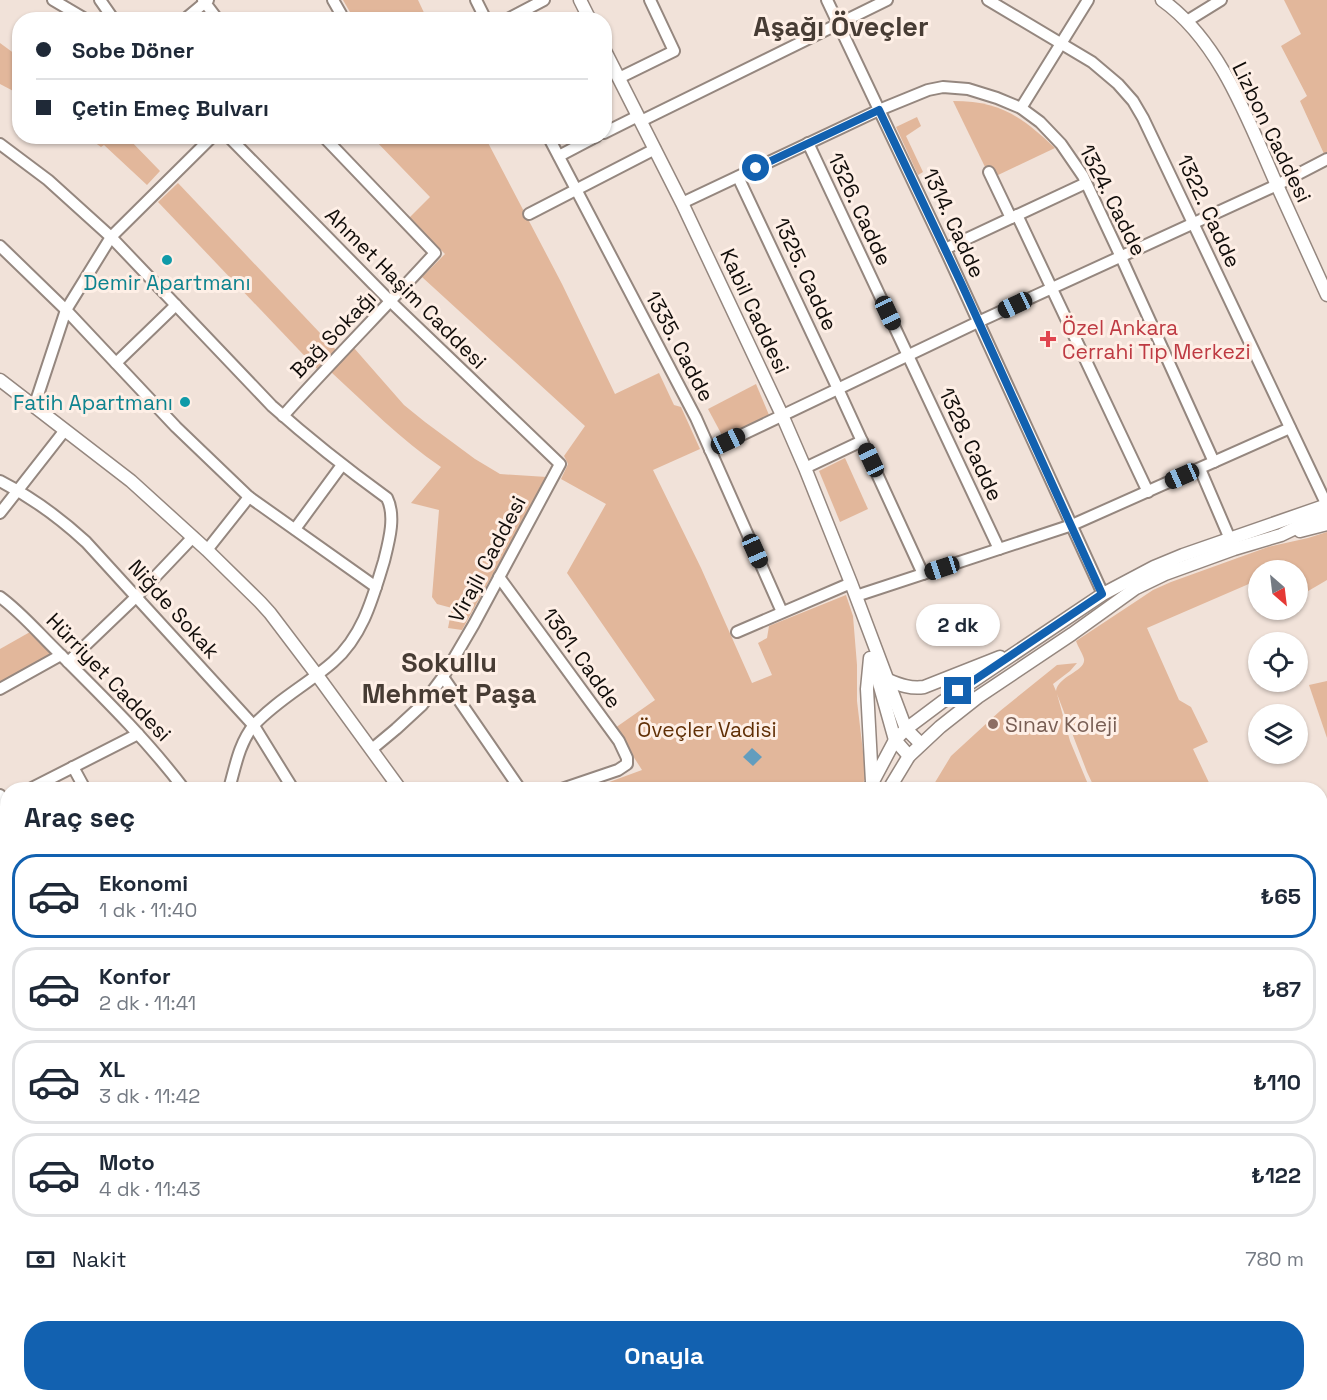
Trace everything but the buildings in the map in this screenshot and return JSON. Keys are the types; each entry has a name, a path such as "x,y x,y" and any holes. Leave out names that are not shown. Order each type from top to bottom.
{"main road":[{"name":"Lizbon Caddesi","path":"1162,0 1187,21 1227,77 1326,293"},
{"name":"Kabil Caddesi","path":"612,64 682,203 806,468 906,729"},
{"path":"0,380 131,481 207,550 270,613 395,782"},
{"path":"893,782 909,756 940,727 978,697 1136,588 1165,574 1234,549 1279,529 1326,501"},
{"path":"873,782 895,741 906,729 942,702 1102,594 1154,567 1230,539 1279,529 1327,514"},
{"path":"1279,529 1327,524"},
{"name":"Kabil Caddesi","path":"856,596 895,741"},
{"path":"888,680 903,686 924,687 1024,648"},
{"path":"870,651 867,682 871,782"},
{"path":"906,729 921,744"},
{"path":"895,741 909,756"}],"street":[{"path":"53,0 73,12"},
{"path":"521,12 544,0"},
{"path":"619,78 675,51 650,0"},
{"name":"1314. Cadde","path":"827,0 945,249 1102,594"},
{"path":"612,130 887,0"},
{"name":"1322. Cadde","path":"988,0 1062,43 1101,69 1133,101 1194,223 1326,501"},
{"path":"1021,108 1088,0"},
{"path":"1187,21 1221,0"},
{"path":"193,12 205,1"},
{"name":"1324. Cadde","path":"682,203 923,91 943,87 961,88 997,98 1021,108 1040,122 1061,144 1086,183 1214,462"},
{"name":"1326. Cadde","path":"808,143 908,356"},
{"path":"0,144 48,180 111,237 272,406 342,465 387,498 390,503 391,521 387,547 376,586 359,631 345,651 333,662 283,699 254,726 241,748 231,782"},
{"path":"34,407 66,310 111,237 205,144"},
{"name":"Ahmet Haşim Caddesi","path":"236,144 391,302 560,464"},
{"name":"Bağ Sokağı","path":"283,416 435,253 330,144"},
{"name":"1335. Cadde","path":"552,144 688,403 782,612"},
{"path":"559,156 582,144"},
{"path":"529,213 655,149"},
{"path":"710,450 978,322 1277,185 1327,159"},
{"path":"989,172 1052,288 1148,492"},
{"name":"1325. Cadde","path":"738,177 923,574"},
{"path":"945,249 1086,183"},
{"path":"0,246 66,310 176,427 249,497 376,586"},
{"path":"116,363 176,305"},
{"name":"1328. Cadde","path":"908,356 999,549"},
{"path":"856,596 1072,525 1290,429"},
{"path":"0,513 65,430"},
{"path":"806,468 862,441"},
{"name":"Virajlı Caddesi","path":"372,749 422,705 443,677 458,654 560,464"},
{"path":"295,529 342,465"},
{"path":"1200,469 1230,539"},
{"name":"Niğde Sokak","path":"0,481 68,525 86,542 254,726 289,782"},
{"path":"207,550 249,497"},
{"path":"0,689 65,659 137,596 193,537"},
{"name":"1361. Cadde","path":"500,577 619,741 627,758 627,764 618,770 583,782"},
{"path":"737,632 851,583"},
{"name":"Hürriyet Caddesi","path":"0,597 10,604 138,734 178,782"},
{"path":"443,677 514,782"},
{"path":"44,782 138,734"},
{"path":"73,767 81,782"}],"green space":[{"path":"343,0 418,0 424,12 350,12"},
{"path":"1284,0 1327,0 1327,155 1325,156 1300,101 1307,96 1281,46 1301,34"},
{"path":"0,43 12,52 12,90 0,84"},
{"path":"953,101 985,104 1010,113 1055,148 996,176 986,169"},
{"path":"917,117 921,126 906,136 923,172 918,175 896,127"},
{"path":"97,144 134,144 160,171 147,185 104,145 101,147"},
{"name":"Öveçler Vadisi","path":"379,144 489,144 562,284 615,394 659,373 674,405 681,407 700,449 653,470 701,568 752,683 772,675 758,643 767,638 769,626 846,595 853,616 857,701 866,777 864,782 609,782 642,770 615,728 655,700 567,573 606,504 561,479 568,464 564,456 585,426 422,277 445,254 409,218 430,197"},
{"path":"178,183 338,352 318,370 158,202"},
{"path":"354,348 404,405 475,459 500,474 547,477 462,630 448,628 452,608 437,604 432,597 439,510 411,503 441,467 398,434 331,372"},
{"path":"756,384 769,415 723,437 708,409"},
{"path":"845,458 868,509 840,522 819,471"},
{"path":"1327,532 1327,580 1308,591 1308,560 1248,560 1248,584 1147,628 1179,700 1191,707 1208,742 1193,749 1209,782 1092,782 1057,694 1070,741 1087,782 935,782 951,756 1000,711 1057,665 1077,663 1053,684 1056,691 1062,681 1081,667 1084,659 1076,641 1153,590 1268,547"},
{"path":"30,632 53,655 0,685 0,649"},
{"path":"1327,681 1327,738 1309,685"}],"water":[{"path":"752,748 762,757 753,766 743,757"}],"place":[{"name":"Demir Apartmanı","path":"167,260"},
{"name":"Özel Ankara Cerrahi Tıp Merkezi","path":"1048,339"},
{"name":"Fatih Apartmanı","path":"185,402"},
{"name":"Sınav Koleji","path":"993,724"}],"district":[{"name":"Aşağı Öveçler","path":"841,26"},
{"name":"Sokullu Mehmet Paşa","path":"449,678"}],"route":[{"path":"756,168 879,110 962,285 1102,594 958,691"}]}
